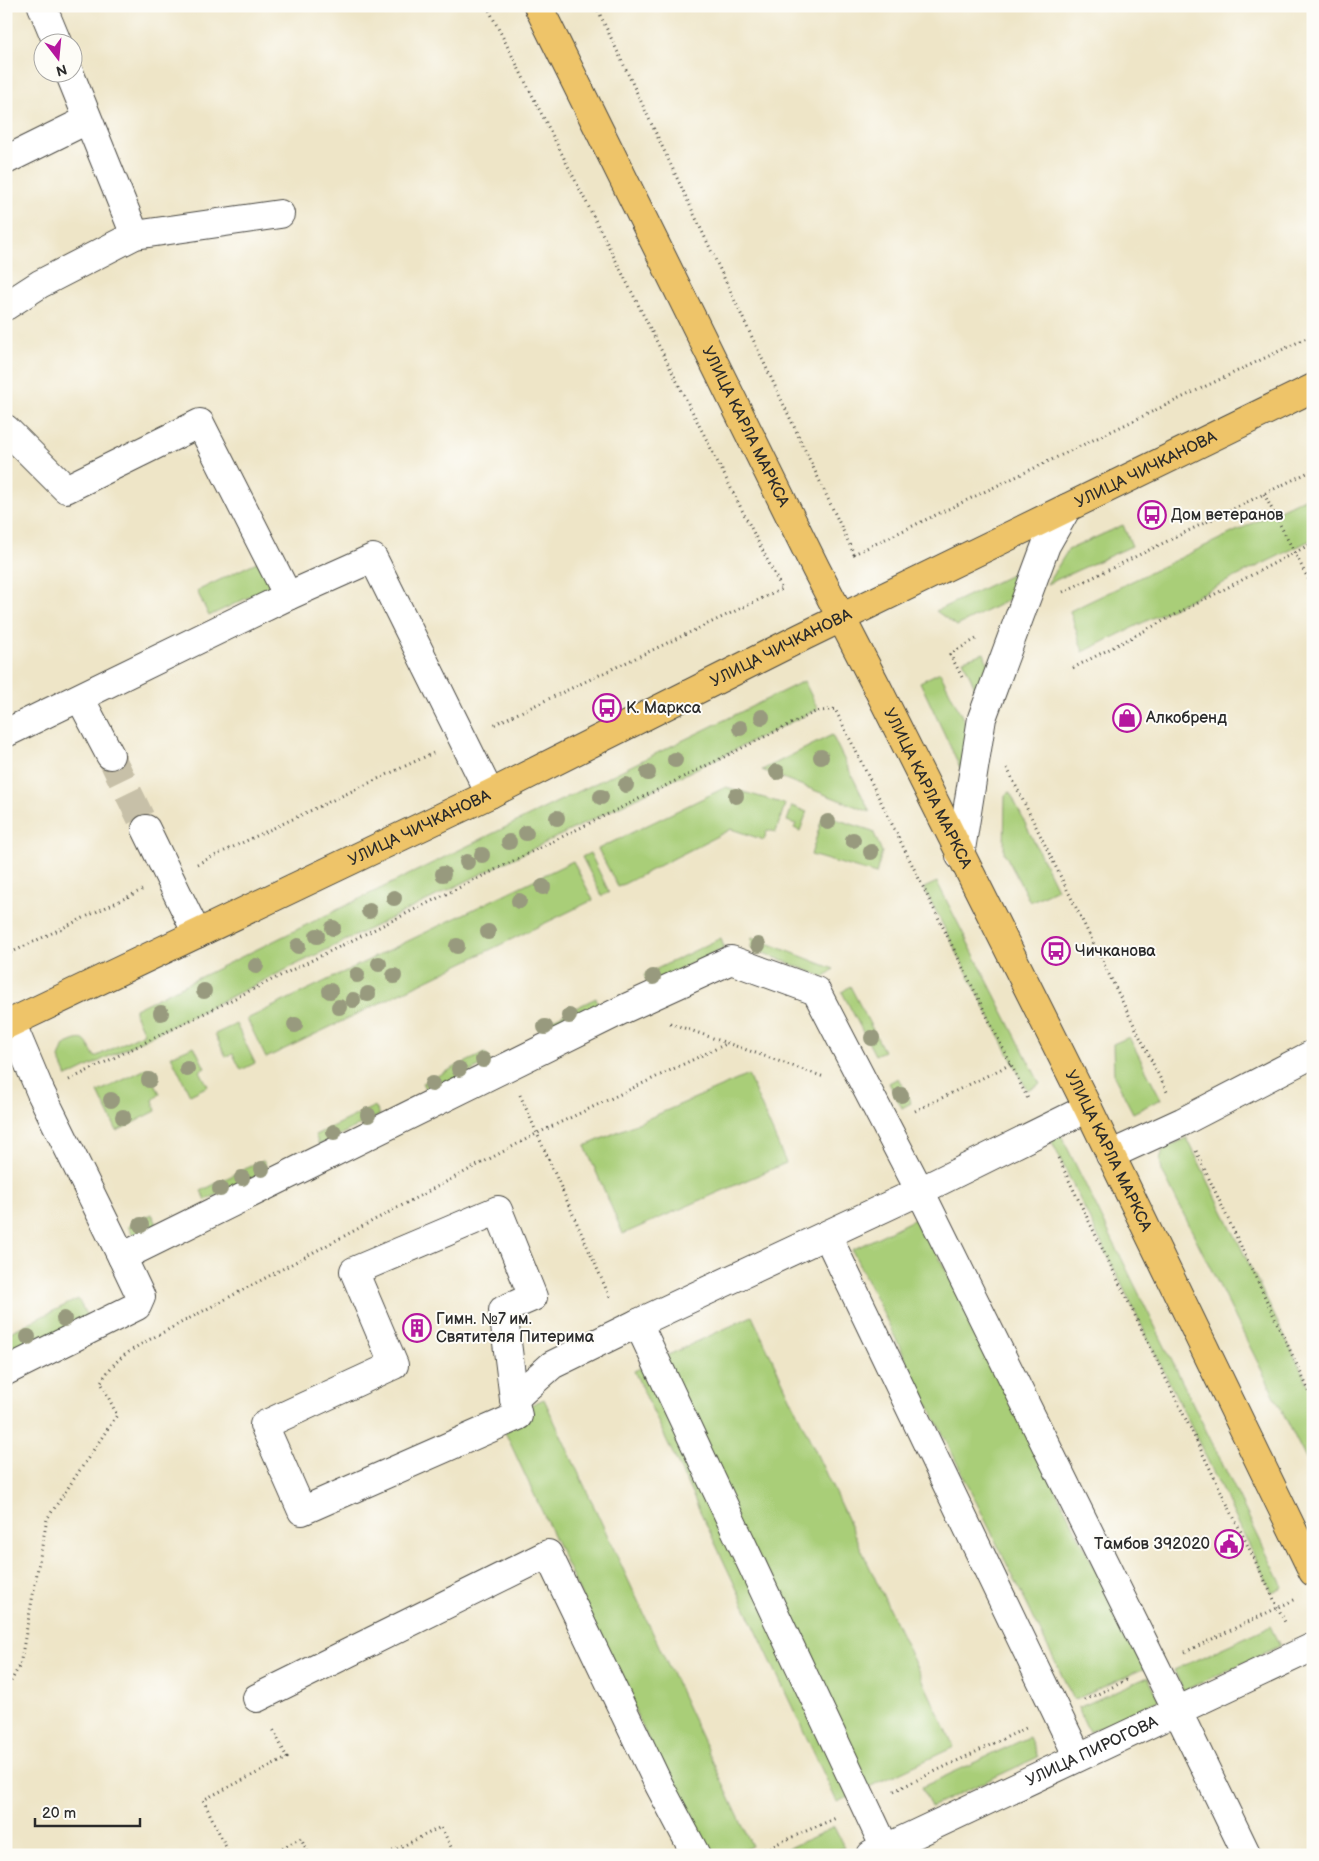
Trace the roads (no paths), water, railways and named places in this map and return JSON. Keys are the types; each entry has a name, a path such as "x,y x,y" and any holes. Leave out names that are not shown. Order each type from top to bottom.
{"main road":[{"name":"УЛИЦА КАРЛА МАРКСА","path":"538,6 841,618 1088,1108 1313,1572"},
{"name":"УЛИЦА ЧИЧКАНОВА","path":"9,1024 490,794 841,618 1313,388"}],"street":[{"path":"42,6 53,32"},
{"path":"72,82 136,235"},
{"path":"6,160 87,120"},
{"path":"6,306 40,284 136,235 280,214"},
{"path":"6,429 66,488 200,423 288,596"},
{"path":"960,856 982,718 1046,545 1067,508"},
{"path":"6,733 288,596 373,558 490,794"},
{"path":"80,698 110,755"},
{"path":"146,830 197,934"},
{"path":"122,1257 626,1008 731,960 816,991 920,1191 1156,1666 1247,1855"},
{"path":"6,1371 138,1306 141,1297 9,1024"},
{"path":"1110,1155 1182,1122 1313,1054"},
{"path":"514,1399 552,1365 920,1191 1088,1108"},
{"path":"498,1210 533,1296 503,1310 514,1399 518,1416 302,1511 264,1425 394,1366 354,1271 498,1210"},
{"path":"826,1235 1078,1757"},
{"path":"631,1326 865,1805 878,1851"},
{"path":"257,1698 548,1554 696,1855"},
{"name":"УЛИЦА ПИРОГОВА","path":"878,1851 1308,1650"}],"tunnel":[{"path":"110,755 146,829"}],"place":[{"name":"Дом ветеранов","path":"1152,515"},
{"name":"К. Маркса","path":"607,708"},
{"name":"Алкобренд","path":"1127,718"},
{"name":"Чичканова","path":"1056,951"},
{"name":"Гимн. №7 им. Святителя Питерима","path":"417,1328"},
{"name":"Тамбов 392020","path":"1229,1544"}]}
